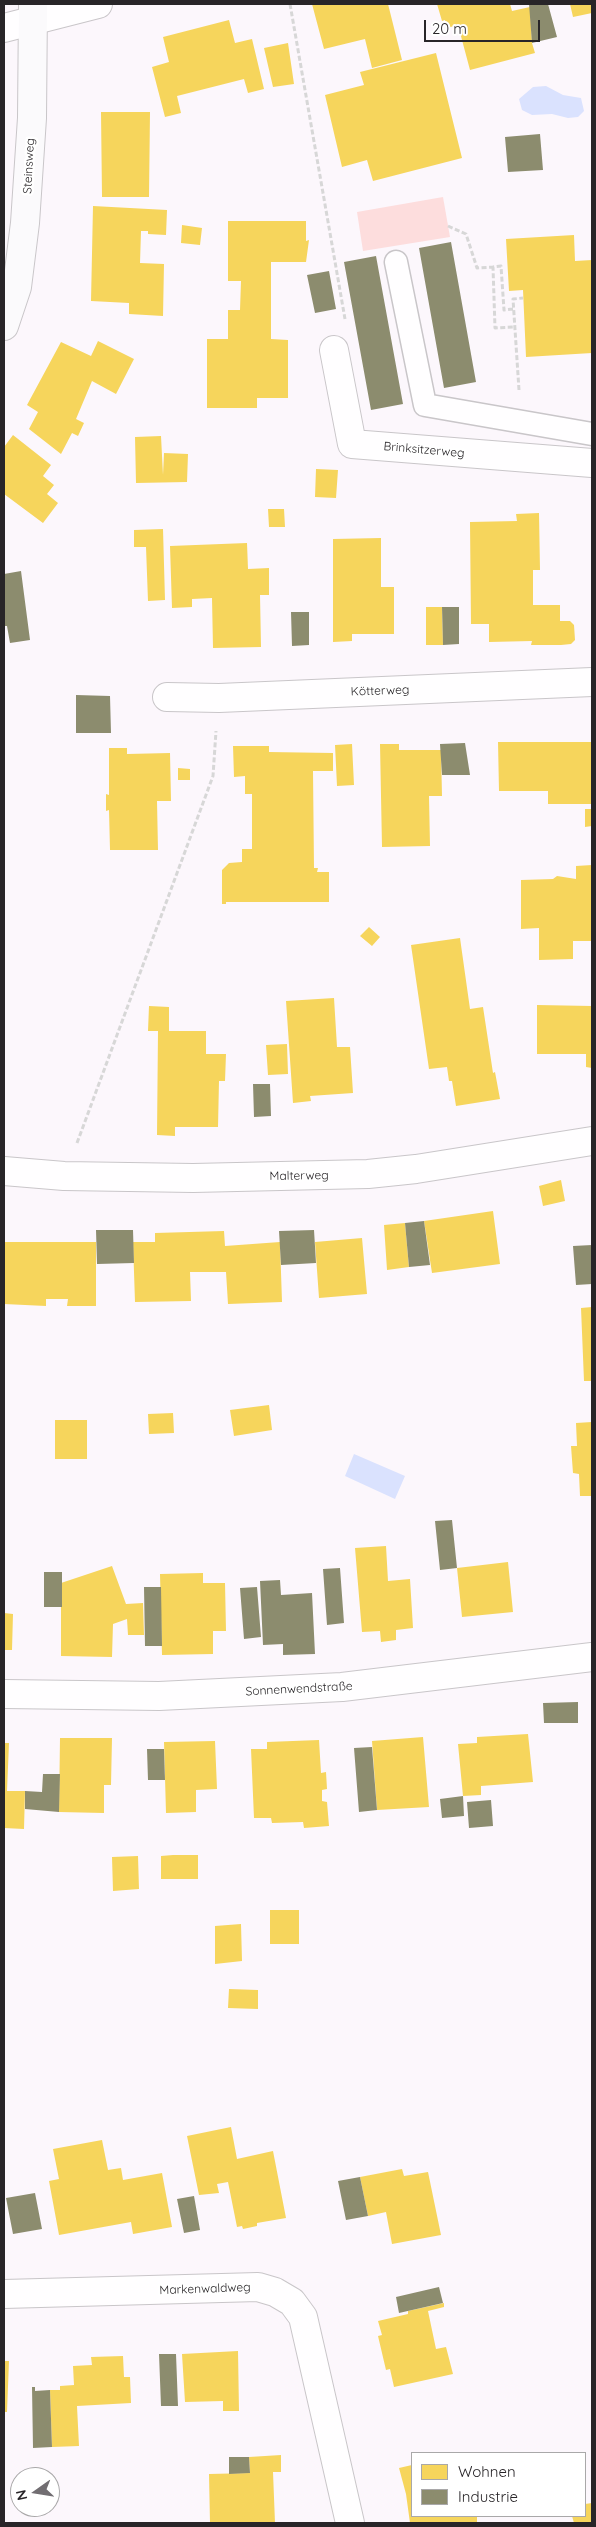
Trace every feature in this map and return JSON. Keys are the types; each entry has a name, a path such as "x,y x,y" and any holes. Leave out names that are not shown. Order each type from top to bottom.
{"main road":[{"name":"Steinsweg","path":"4,326 17,287 25,222 34,12"}],"street":[{"path":"4,28 34,12 98,4"},
{"name":"Brinksitzerweg","path":"334,350 352,444 592,463"},
{"name":"Kötterweg","path":"167,697 219,698 592,682"},
{"name":"Malterweg","path":"4,1171 64,1176 193,1178 368,1174 416,1169 592,1141"},
{"name":"Sonnenwendstraße","path":"4,1694 159,1696 342,1687 592,1657"},
{"name":"Markenwaldweg","path":"4,2294 258,2287 275,2292 292,2302 303,2317 350,2523"}],"lane":[{"path":"396,262 424,405 592,434"}],"path":[{"path":"290,4 349,337 334,350"},
{"path":"448,226 466,234 477,268 501,266 504,310 513,309"},
{"path":"493,267 495,328 515,327"},
{"path":"521,422 513,299 523,298"},
{"path":"64,1176 213,776 219,698"}],"shaded area":[{"path":"443,197 450,237 363,251 357,212"}],"water":[{"path":"546,86 563,95 581,98 584,111 578,117 568,118 552,114 532,115 522,110 519,99 533,87"},
{"path":"354,1454 405,1476 395,1499 345,1476"}],"building: Wohnen":[{"path":"312,4 388,4 402,60 372,68 365,39 324,49"},
{"path":"437,4 510,4 512,11 530,7 532,43 535,53 470,70 458,25 447,28 445,20 442,21"},
{"path":"570,4 592,4 592,13 573,17"},
{"path":"229,20 235,43 252,39 264,89 248,93 244,79 177,96 181,113 165,117 152,67 169,62 163,37"},
{"path":"288,43 294,84 273,87 264,48"},
{"path":"436,53 462,158 373,181 367,160 342,167 325,95 364,85 360,72"},
{"path":"101,112 150,112 149,197 102,197"},
{"path":"93,206 167,210 166,235 148,234 148,231 141,231 140,263 164,264 163,316 129,314 129,303 91,301"},
{"path":"228,221 306,221 306,241 309,240 306,262 271,262 271,339 288,340 288,398 257,398 257,408 207,408 207,339 228,339 228,310 240,310 241,281 228,281"},
{"path":"182,225 202,228 200,245 181,243"},
{"path":"574,235 575,261 592,260 592,353 526,357 523,290 509,291 506,239"},
{"path":"98,341 134,359 116,394 92,381 76,419 84,423 78,436 72,433 61,454 29,429 38,412 27,405 61,342 91,356"},
{"path":"13,435 51,465 43,476 54,485 47,494 58,503 43,523 4,494 4,447"},
{"path":"161,436 163,475 164,453 188,454 187,482 136,483 135,437"},
{"path":"316,469 338,470 336,498 315,497"},
{"path":"268,509 284,509 285,527 269,527"},
{"path":"539,513 540,570 533,570 533,605 560,605 560,621 570,621 574,625 575,640 571,644 561,645 531,645 532,641 489,642 489,624 471,624 470,522 517,521 516,514"},
{"path":"163,529 165,600 148,601 146,547 134,547 134,530"},
{"path":"381,538 381,587 394,587 394,634 352,634 352,641 333,642 333,539"},
{"path":"247,543 248,569 269,568 269,595 260,595 261,647 213,648 212,598 192,599 192,607 172,608 170,546"},
{"path":"426,607 442,607 443,645 426,645"},
{"path":"498,742 592,742 592,804 548,804 548,791 499,791"},
{"path":"352,744 354,785 337,786 335,745"},
{"path":"380,744 399,744 399,750 441,750 442,796 429,796 430,846 382,847"},
{"path":"233,746 269,746 269,752 333,753 333,771 313,771 314,868 318,868 317,872 329,872 329,902 226,902 226,904 222,904 222,870 229,863 242,862 242,849 252,849 252,794 245,794 245,776 234,777"},
{"path":"109,748 127,748 127,754 170,753 171,801 157,801 158,850 110,850 109,810 106,811 106,794 109,795"},
{"path":"178,768 190,769 190,780 178,780"},
{"path":"585,809 592,809 592,826 585,827"},
{"path":"592,865 592,941 573,941 573,959 539,960 539,928 521,929 521,880 553,879 557,876 576,879 576,866"},
{"path":"369,927 380,937 372,946 360,936"},
{"path":"460,938 470,1009 483,1007 493,1073 495,1072 500,1099 456,1106 452,1081 449,1081 447,1067 429,1069 411,945"},
{"path":"334,998 337,1047 350,1047 353,1093 310,1096 311,1101 293,1103 286,1001"},
{"path":"537,1005 592,1006 592,1068 586,1067 586,1054 537,1054"},
{"path":"149,1006 169,1007 169,1031 206,1031 206,1054 226,1054 225,1081 219,1081 218,1127 175,1127 175,1136 157,1135 158,1031 148,1031"},
{"path":"287,1044 288,1074 268,1075 266,1045"},
{"path":"561,1180 565,1201 543,1206 539,1186"},
{"path":"493,1211 500,1264 432,1273 424,1221"},
{"path":"405,1223 409,1267 387,1270 384,1225"},
{"path":"224,1231 225,1246 280,1242 282,1302 228,1304 226,1272 190,1272 191,1301 135,1302 133,1242 155,1242 155,1233"},
{"path":"362,1238 367,1294 319,1298 315,1242"},
{"path":"4,1242 96,1242 96,1306 67,1306 68,1299 46,1299 46,1306 4,1304"},
{"path":"592,1307 592,1381 584,1381 581,1308"},
{"path":"269,1405 272,1430 234,1436 230,1410"},
{"path":"173,1413 174,1433 149,1434 148,1414"},
{"path":"55,1420 87,1420 87,1459 55,1459"},
{"path":"592,1422 592,1496 580,1496 579,1474 573,1473 571,1446 577,1446 576,1423"},
{"path":"386,1546 388,1581 410,1579 413,1628 396,1630 396,1640 381,1642 380,1631 362,1632 355,1548"},
{"path":"508,1562 513,1612 462,1617 457,1568"},
{"path":"112,1566 126,1604 143,1603 144,1635 128,1635 127,1619 113,1624 112,1657 61,1656 61,1583"},
{"path":"203,1573 203,1583 225,1583 226,1631 213,1631 213,1654 162,1655 160,1574"},
{"path":"4,1613 13,1614 12,1650 4,1650"},
{"path":"528,1734 533,1782 481,1786 481,1795 463,1796 458,1744 477,1743 477,1737"},
{"path":"423,1737 429,1807 377,1810 372,1741"},
{"path":"60,1738 112,1738 111,1785 104,1785 104,1813 59,1812"},
{"path":"319,1740 321,1773 326,1772 327,1789 322,1790 322,1801 327,1802 329,1826 304,1828 303,1822 272,1823 271,1818 254,1818 251,1749 267,1749 267,1742"},
{"path":"215,1741 217,1789 196,1790 196,1812 166,1813 164,1742"},
{"path":"4,1743 9,1743 7,1791 25,1791 24,1829 4,1828"},
{"path":"198,1855 198,1879 161,1879 161,1856"},
{"path":"138,1856 139,1889 113,1891 112,1857"},
{"path":"270,1910 299,1910 299,1944 270,1944"},
{"path":"241,1924 242,1961 215,1964 215,1926"},
{"path":"229,1989 258,1990 258,2009 228,2008"},
{"path":"231,2127 237,2159 273,2151 286,2218 257,2223 257,2226 243,2229 242,2226 237,2227 228,2182 217,2184 219,2193 199,2195 187,2136"},
{"path":"102,2140 108,2170 121,2168 123,2180 162,2173 172,2227 133,2234 131,2222 59,2235 49,2181 59,2179 53,2149"},
{"path":"402,2169 404,2176 428,2172 441,2235 392,2244 386,2212 368,2216 360,2177"},
{"path":"444,2303 444,2307 428,2311 436,2349 446,2347 453,2374 394,2387 390,2369 386,2370 378,2336 382,2335 378,2321 408,2314 408,2311"},
{"path":"238,2351 239,2411 223,2411 223,2401 185,2402 182,2354"},
{"path":"123,2356 124,2377 130,2377 131,2403 77,2406 79,2446 52,2447 50,2390 60,2390 60,2386 74,2385 73,2366 92,2365 91,2357"},
{"path":"4,2361 9,2361 7,2412 4,2412"},
{"path":"281,2455 281,2472 273,2472 275,2523 210,2523 209,2474 250,2473 249,2457"},
{"path":"411,2465 411,2517 477,2517 477,2523 410,2523 406,2494 399,2468"},
{"path":"592,2503 592,2523 574,2523 572,2517 586,2517 586,2504"}],"building: Industrie":[{"path":"529,4 548,4 557,37 532,43"},
{"path":"540,134 543,170 508,172 505,137"},
{"path":"451,242 476,382 444,388 419,248"},
{"path":"376,256 403,404 371,410 344,262"},
{"path":"329,271 336,309 315,313 307,275"},
{"path":"21,571 30,640 10,643 7,626 4,626 4,574"},
{"path":"442,607 459,607 459,644 443,645"},
{"path":"291,612 309,612 309,645 292,646"},
{"path":"76,695 110,696 111,733 76,733"},
{"path":"465,743 470,775 442,775 440,744"},
{"path":"253,1084 270,1084 271,1116 254,1117"},
{"path":"424,1221 430,1265 409,1267 405,1223"},
{"path":"96,1230 133,1230 134,1263 97,1264"},
{"path":"314,1230 316,1263 281,1265 279,1231"},
{"path":"592,1245 592,1284 576,1285 573,1246"},
{"path":"452,1520 457,1568 440,1570 435,1521"},
{"path":"340,1568 344,1623 327,1625 323,1569"},
{"path":"44,1572 62,1572 62,1607 44,1607"},
{"path":"280,1580 281,1595 312,1593 315,1654 283,1655 283,1644 263,1645 260,1581"},
{"path":"144,1587 161,1587 162,1646 145,1646"},
{"path":"257,1587 261,1637 244,1639 240,1588"},
{"path":"578,1702 578,1723 544,1723 543,1703"},
{"path":"372,1747 377,1810 359,1812 354,1748"},
{"path":"147,1749 164,1749 165,1780 148,1780"},
{"path":"43,1774 60,1774 59,1812 25,1809 25,1791 42,1792"},
{"path":"463,1796 464,1816 442,1818 440,1799"},
{"path":"491,1800 493,1826 469,1828 467,1802"},
{"path":"360,2177 368,2216 346,2220 338,2181"},
{"path":"35,2193 42,2229 13,2234 6,2198"},
{"path":"194,2196 200,2230 184,2233 177,2199"},
{"path":"439,2287 443,2303 399,2313 396,2297"},
{"path":"159,2354 176,2354 178,2406 161,2406"},
{"path":"32,2387 35,2387 35,2391 50,2390 52,2447 33,2448"},
{"path":"229,2457 249,2457 250,2473 229,2474"}]}
